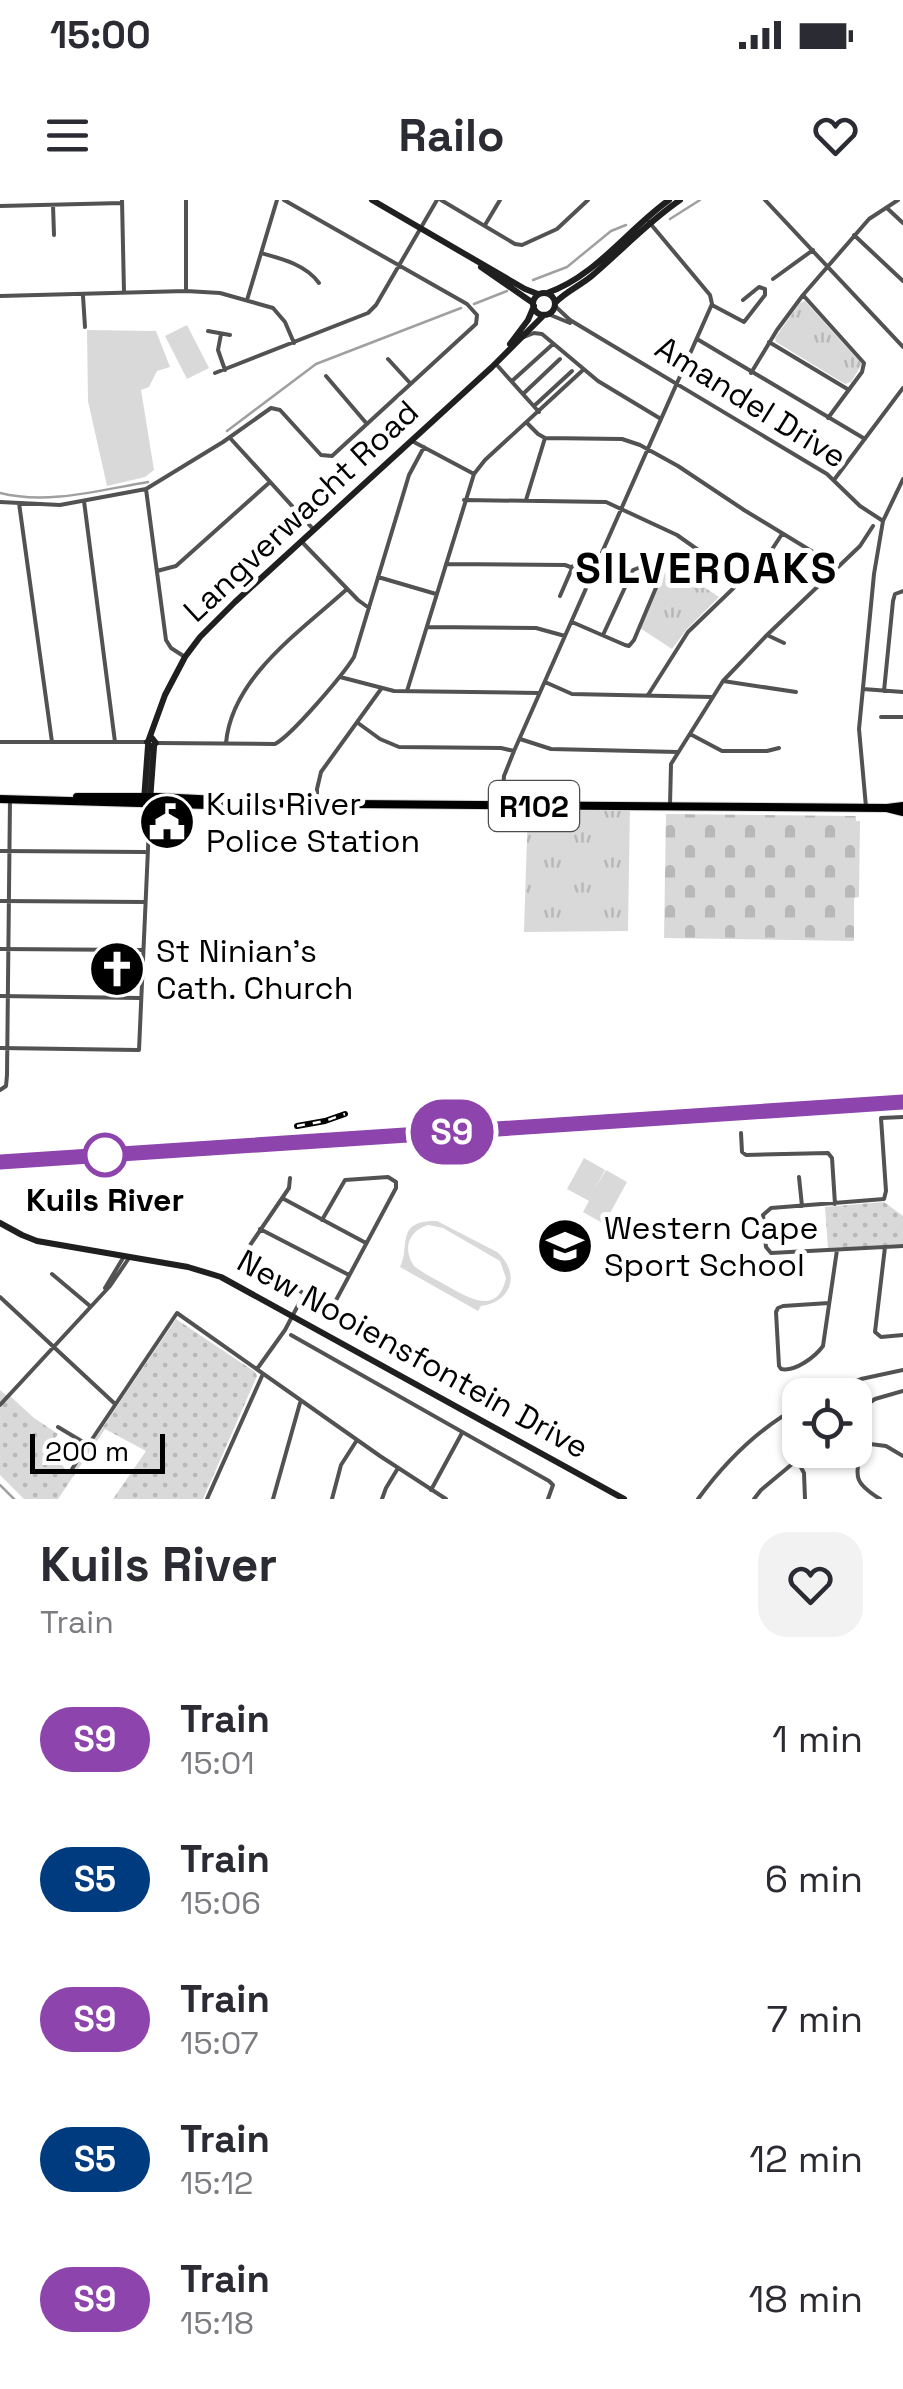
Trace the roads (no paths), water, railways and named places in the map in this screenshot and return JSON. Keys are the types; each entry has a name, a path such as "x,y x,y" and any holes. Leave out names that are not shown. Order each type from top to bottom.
{"main road":[{"name":"R102","path":"5,799 68,800 90,796 208,805 903,809"}],"street":[{"path":"186,200 186,291"},
{"path":"0,502 60,504 146,489 271,408 280,410 320,455 335,454 476,324 478,316 467,304 281,200 247,300"},
{"path":"372,200 525,289 553,296 555,305"},
{"path":"215,373 368,314 439,200 515,244 524,244 557,229 588,200"},
{"path":"485,226 500,200"},
{"path":"533,305 542,294 562,288 586,272 669,200"},
{"path":"460,251 536,311 546,314 565,293 592,276 649,222 680,200"},
{"path":"765,200 903,347"},
{"path":"751,372 803,295 869,219 898,200"},
{"path":"0,206 122,202 124,292"},
{"path":"53,205 54,235"},
{"path":"886,208 903,223"},
{"path":"502,806 504,776 514,751 712,305 710,294 649,222"},
{"path":"854,236 903,282"},
{"path":"773,279 813,250"},
{"path":"262,253 294,263 320,282"},
{"path":"712,305 745,322 766,291 758,286 743,300"},
{"path":"0,296 220,293 270,306 286,322 294,343"},
{"path":"83,294 85,326"},
{"path":"803,295 864,363 862,372 828,418"},
{"name":"Langverwacht Road","path":"498,361 528,320 533,305"},
{"name":"Amandel Drive","path":"555,305 564,316 834,480 860,506 883,521"},
{"name":"Amandel Drive","path":"546,314 588,331"},
{"name":"Langverwacht Road","path":"148,801 151,743 157,716 185,657 200,638 546,314"},
{"path":"208,331 230,335"},
{"path":"521,339 537,332 583,370 661,419"},
{"path":"222,334 218,350 226,370"},
{"path":"697,339 865,440"},
{"path":"770,342 850,390"},
{"path":"511,382 553,344"},
{"path":"388,359 410,383"},
{"path":"522,394 560,359"},
{"path":"498,361 511,382 539,412"},
{"path":"407,692 474,474 583,370"},
{"path":"534,406 572,372"},
{"path":"326,376 367,424"},
{"path":"834,480 903,388"},
{"path":"527,422 544,438 622,439 648,449 838,567"},
{"path":"230,438 314,530"},
{"path":"526,501 544,438"},
{"path":"412,440 474,474"},
{"path":"0,742 279,742 354,657 409,475 424,447"},
{"path":"866,808 859,739 877,548 883,521 903,479"},
{"path":"156,571 176,566 270,482"},
{"path":"146,489 166,640 185,657"},
{"path":"464,500 600,502 677,535 742,580"},
{"path":"84,501 116,742"},
{"path":"19,503 52,742"},
{"path":"670,807 670,766 723,681 860,546 874,526"},
{"path":"648,695 688,632 769,554 782,534"},
{"path":"301,542 370,608"},
{"path":"860,546 877,548"},
{"path":"446,564 573,566 592,574"},
{"path":"560,596 573,566"},
{"path":"572,622 624,646 632,644 658,584 658,575 640,567 632,570 603,635"},
{"path":"378,577 436,594"},
{"path":"226,743 228,725 249,682 346,589"},
{"path":"884,691 892,600 903,591"},
{"path":"427,627 536,628 565,636"},
{"path":"767,634 784,643"},
{"path":"340,677 381,690 540,693"},
{"path":"723,681 796,692"},
{"path":"545,682 572,694 713,697"},
{"path":"863,689 903,692"},
{"path":"317,804 321,772 381,690"},
{"path":"881,717 903,717"},
{"path":"358,723 399,747 514,751"},
{"path":"690,734 722,752 778,748"},
{"path":"520,739 551,750 678,752"},
{"path":"2,1090 7,1082 8,1048 10,851 5,799"},
{"path":"0,1048 139,1050 148,801"},
{"path":"0,851 147,852"},
{"path":"0,901 145,902"},
{"path":"0,948 143,950"},
{"path":"0,996 142,998"},
{"path":"903,1117 881,1118 885,1198 770,1208 764,1213 767,1250 773,1254 903,1246"},
{"path":"741,1133 742,1152 746,1155 830,1154 835,1204"},
{"path":"290,1178 289,1188 244,1254 245,1262 332,1305 396,1182 391,1177 344,1180 322,1220"},
{"path":"799,1178 802,1206"},
{"path":"282,1198 367,1243"},
{"name":"New Nooiensfontein Drive","path":"0,1223 37,1241 221,1276 624,1499"},
{"path":"260,1229 350,1276"},
{"path":"885,1247 876,1332 881,1336 903,1335"},
{"path":"829,1303 778,1308 781,1369 791,1370 820,1350 824,1340 837,1250"},
{"path":"0,1404 102,1292 126,1257"},
{"path":"52,1274 90,1306"},
{"path":"257,1368 304,1294"},
{"path":"0,1298 116,1404"},
{"path":"72,1469 177,1312 446,1499"},
{"path":"291,1335 549,1481 552,1486 548,1499"},
{"path":"866,1378 903,1370"},
{"path":"207,1499 264,1374"},
{"path":"872,1400 903,1392"},
{"path":"273,1499 300,1401"},
{"path":"698,1499 723,1468 782,1417"},
{"path":"58,1427 88,1446"},
{"path":"431,1490 462,1432"},
{"path":"332,1499 341,1465 357,1440"},
{"path":"872,1445 886,1446 903,1456"},
{"path":"382,1499 398,1468"},
{"path":"754,1499 788,1468"},
{"path":"801,1468 805,1499"},
{"path":"859,1468 858,1481 862,1488 880,1499"}],"waterway":[{"path":"670,219 700,200"},
{"path":"533,280 567,267 611,231 626,225"},
{"path":"474,304 507,291"},
{"path":"227,431 316,364 461,308"},
{"path":"0,493 55,497 148,482"},
{"name":"Kuils River","path":"0,1485 14,1499"}],"railway":[{"path":"0,1160 903,1099"},
{"path":"297,1126 345,1114"}],"train":[{"name":"S9","path":"0,1162 903,1102"}],"place":[{"name":"Kuils River Police Station","path":"167,822"},
{"name":"St Ninian's Cath. Church","path":"117,969"},
{"name":"Kuils River","path":"105,1155"},
{"name":"Western Cape Sport School","path":"565,1246"}],"district":[{"name":"SILVEROAKS","path":"707,568"}]}
